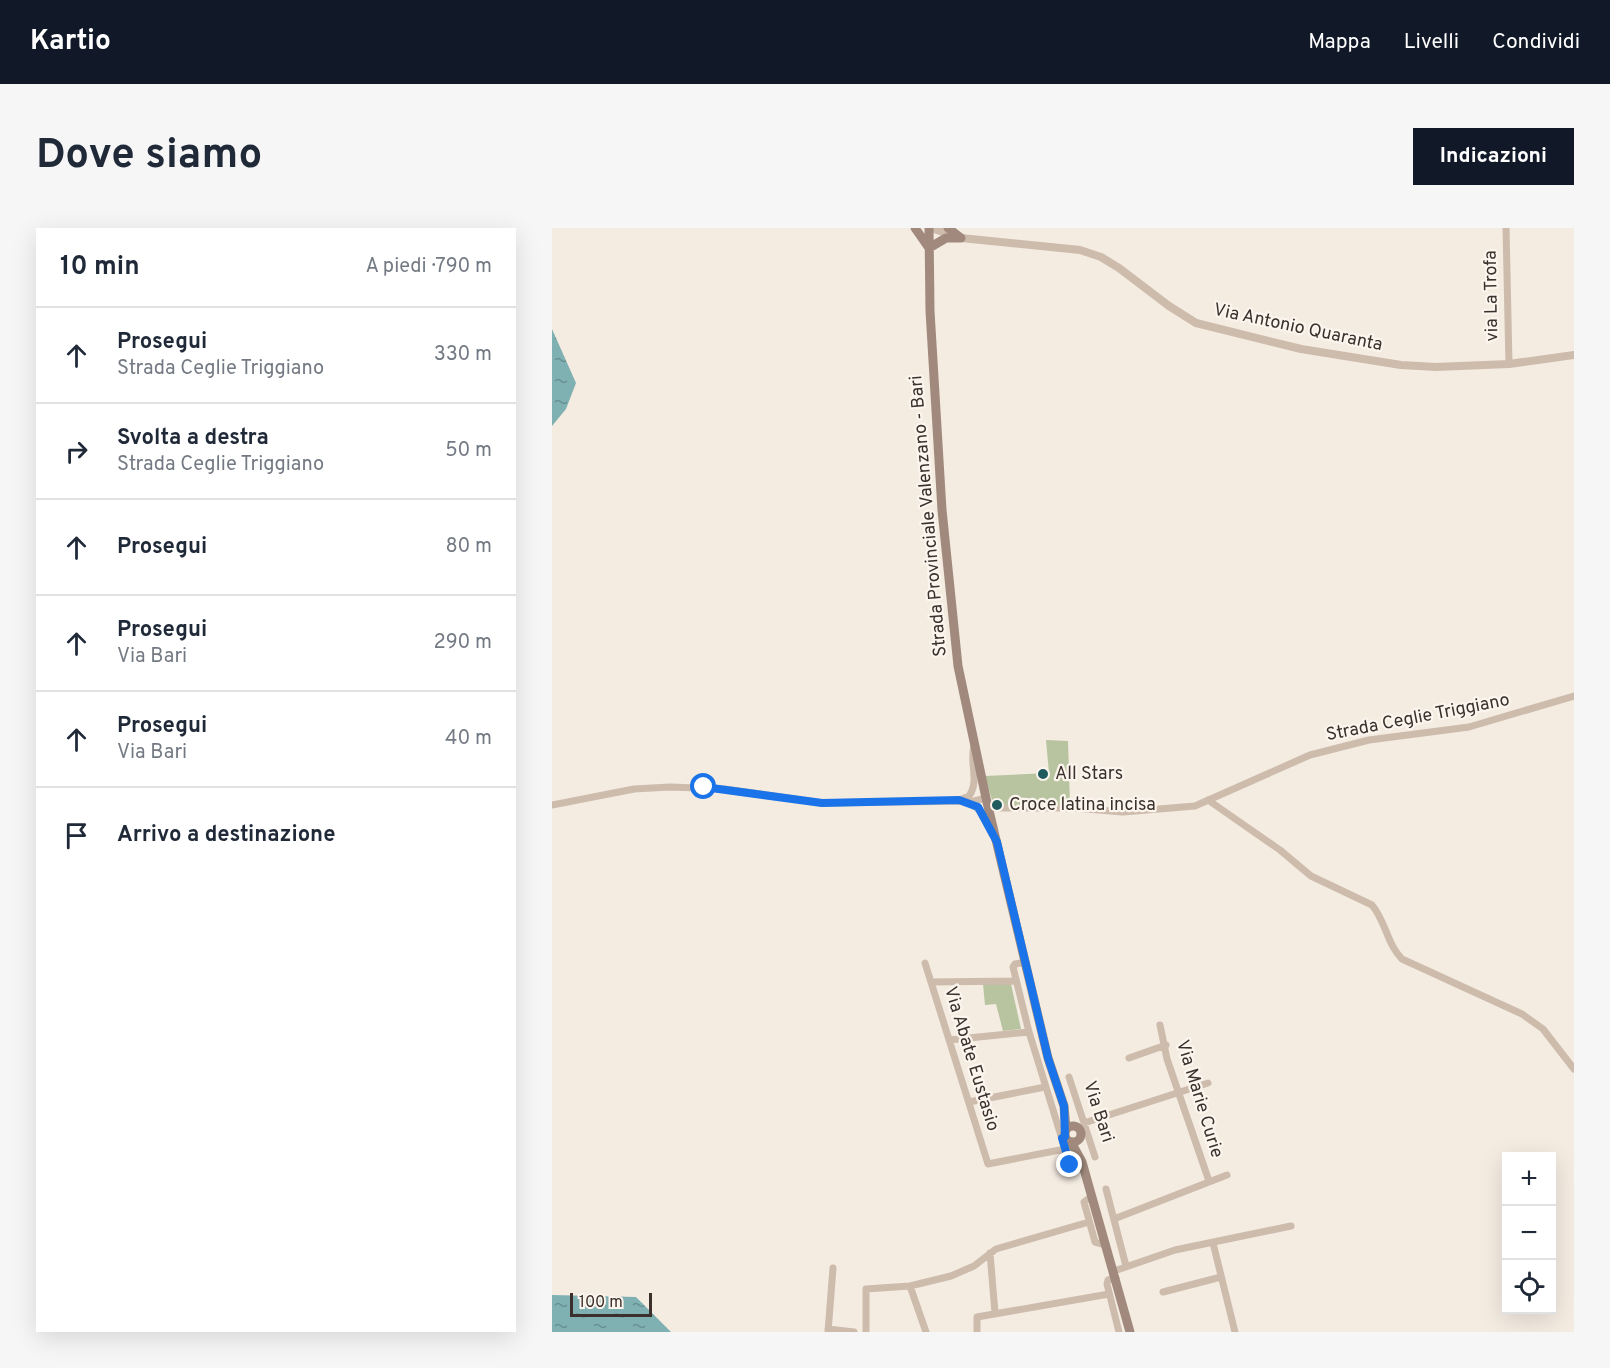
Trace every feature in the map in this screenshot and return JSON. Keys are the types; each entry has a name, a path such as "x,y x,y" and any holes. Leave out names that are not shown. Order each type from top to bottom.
{"main road":[{"path":"915,228 929,248 946,238 961,238"},
{"name":"Strada Provinciale Valenzano - Bari","path":"930,228 930,311 948,581 958,666 1011,904"},
{"path":"948,228 961,238"},
{"name":"Via Bari","path":"1011,904 1064,1106 1099,1217 1130,1332"}],"street":[{"name":"Via Antonio Quaranta","path":"930,228 961,238 1080,250 1101,257 1119,268 1169,306 1196,323 1301,349 1401,365 1436,366 1509,364 1574,355"},
{"name":"via La Trofa","path":"1506,228 1509,364"},
{"name":"Strada Ceglie Triggiano","path":"988,808 1074,808 1143,812 1195,806 1310,755 1385,737 1469,726 1574,696"},
{"path":"969,799 975,785 970,759 974,746"},
{"path":"554,805 634,789 670,787 715,788 822,803 986,798"},
{"path":"969,799 983,814 997,842"},
{"path":"1208,800 1280,850 1311,876 1372,905 1378,912 1392,950 1402,959 1495,1001 1543,1029 1574,1069"},
{"path":"931,982 1016,981 1013,966 1026,962"},
{"name":"Via Abate Eustasio","path":"925,963 988,1164 1074,1134"},
{"name":"Via Bari","path":"1016,981 1045,1087 1074,1134 1095,1157"},
{"path":"1020,997 1034,994"},
{"name":"Via Marie Curie","path":"1160,1025 1178,1092 1209,1181"},
{"path":"949,1040 1029,1032"},
{"path":"1129,1058 1166,1046"},
{"name":"Via Bari","path":"1069,1077 1074,1134 1070,1165"},
{"path":"1074,1134 1178,1092 1208,1083"},
{"path":"969,1102 1045,1087"},
{"path":"1099,1217 1113,1216 1227,1174"},
{"path":"1106,1189 1126,1266"},
{"name":"Via Bari","path":"1092,1196 1084,1201 1095,1242 1106,1242"},
{"path":"866,1332 865,1290 910,1286 966,1270 990,1253 1089,1222"},
{"path":"1119,1332 1107,1282 1126,1266 1175,1250 1291,1226"},
{"path":"1106,1242 1118,1235"},
{"path":"1213,1243 1235,1332"},
{"path":"990,1253 995,1313"},
{"path":"833,1268 828,1330 854,1332"},
{"path":"1163,1292 1221,1277"},
{"path":"910,1286 926,1332"},
{"path":"977,1332 977,1317 1109,1294"}],"green space":[{"name":"All Stars","path":"1046,740 1068,741 1070,805 994,807 985,776 1049,773"},
{"path":"983,984 1011,984 1021,1029 1003,1031 996,1004 985,1005"}],"water":[{"path":"552,329 576,383 566,409 552,426"},
{"path":"552,1295 636,1297 671,1332 552,1332"}],"place":[{"name":"All Stars","path":"1043,774"},
{"name":"Croce latina incisa","path":"997,805"}],"route":[{"path":"704,787 822,803 959,800 968,801 978,807 997,842 1048,1058 1064,1106 1066,1129 1065,1137 1062,1138 1070,1165"}]}
